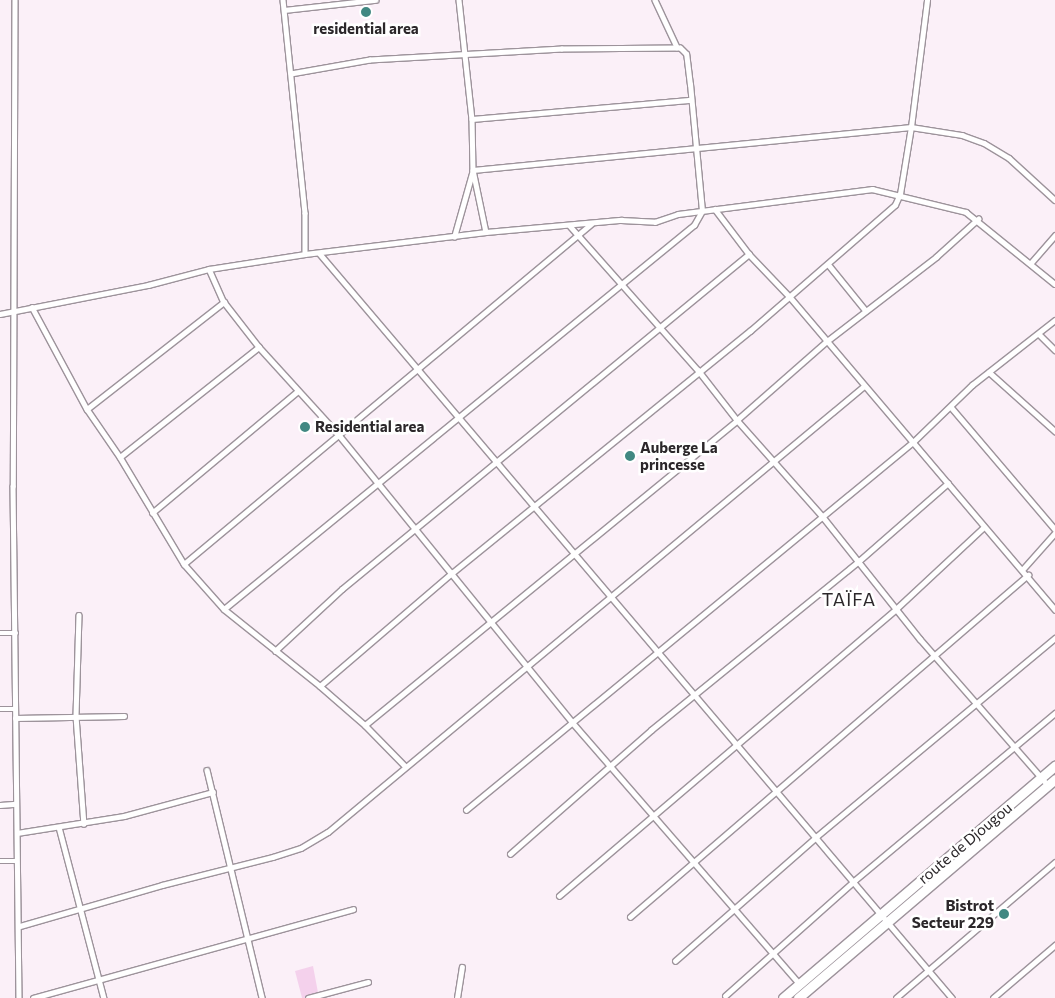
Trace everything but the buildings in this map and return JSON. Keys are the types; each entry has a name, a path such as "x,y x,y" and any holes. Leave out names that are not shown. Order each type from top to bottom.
{"highway":[{"name":"route de Djougou","path":"783,998 1055,766"},
{"name":"route de Djougou","path":"798,998 1051,782"}],"street":[{"path":"15,0 13,486 16,633 14,709 20,926 19,998"},
{"path":"283,0 305,214 305,254"},
{"path":"284,10 375,0"},
{"path":"459,0 472,119 473,170 486,232"},
{"path":"224,609 694,225 702,211 686,54 677,47 655,0"},
{"path":"320,686 452,573 698,370 790,297 895,204 900,194 911,127 927,0"},
{"path":"291,74 370,60 562,49 677,47"},
{"path":"472,119 691,100"},
{"path":"473,170 911,127 954,133 984,143 1009,158 1055,200"},
{"path":"454,237 473,170"},
{"path":"0,314 148,285 209,269 305,254 320,254 486,232 621,220 655,222 715,209 872,189 945,205 978,218 1055,284"},
{"path":"715,209 749,254 827,340 984,527 1023,569 1055,610"},
{"path":"365,725 573,552 737,420 827,340 936,257 978,218"},
{"path":"184,564 591,224"},
{"path":"570,226 698,370 737,420 823,517 933,654 1015,745 1041,778 1051,782"},
{"path":"1030,264 1055,235"},
{"path":"320,254 573,552 612,595 695,697 737,742 887,923 952,998"},
{"path":"275,651 307,620 415,529 749,254"},
{"path":"828,264 866,311"},
{"path":"209,269 224,302 259,347 339,435 376,483 528,664 572,722 696,861 800,984"},
{"path":"87,409 224,302"},
{"path":"32,307 87,409 120,457 184,564 224,609 320,686 365,725 405,766"},
{"path":"466,810 572,722 660,653 913,442 989,372 1055,320"},
{"path":"1039,334 1055,350"},
{"path":"120,457 259,347"},
{"path":"989,372 1055,432"},
{"path":"20,926 82,910 230,866 273,857 308,844 328,832 864,386"},
{"path":"152,513 298,392"},
{"path":"951,407 1055,529"},
{"path":"510,854 611,766 859,561 948,483"},
{"path":"559,896 737,742 896,609 984,527"},
{"path":"1023,569 1055,534"},
{"path":"630,917 777,792 933,654 1028,575"},
{"path":"79,615 76,716 84,824"},
{"path":"0,633 16,633"},
{"path":"675,961 734,907 816,837 1055,638"},
{"path":"0,710 14,709"},
{"path":"725,996 854,881 1055,713"},
{"path":"15,718 124,716"},
{"path":"207,770 262,998"},
{"path":"17,833 84,824 213,792"},
{"path":"0,805 16,804"},
{"path":"59,827 104,998"},
{"path":"0,861 17,861"},
{"path":"896,998 1055,862"},
{"path":"33,998 100,982 247,938 353,909"},
{"path":"993,998 1055,945"},
{"path":"457,998 462,967"},
{"path":"308,998 368,982"}],"shaded area":[{"path":"313,966 319,998 302,998 295,971"}],"place":[{"name":"residential area","path":"366,12"},
{"name":"Residential area","path":"305,427"},
{"name":"Auberge La princesse","path":"630,456"},
{"name":"Bistrot Secteur 229","path":"1004,914"}],"district":[{"name":"TAÏFA","path":"849,599"}]}
